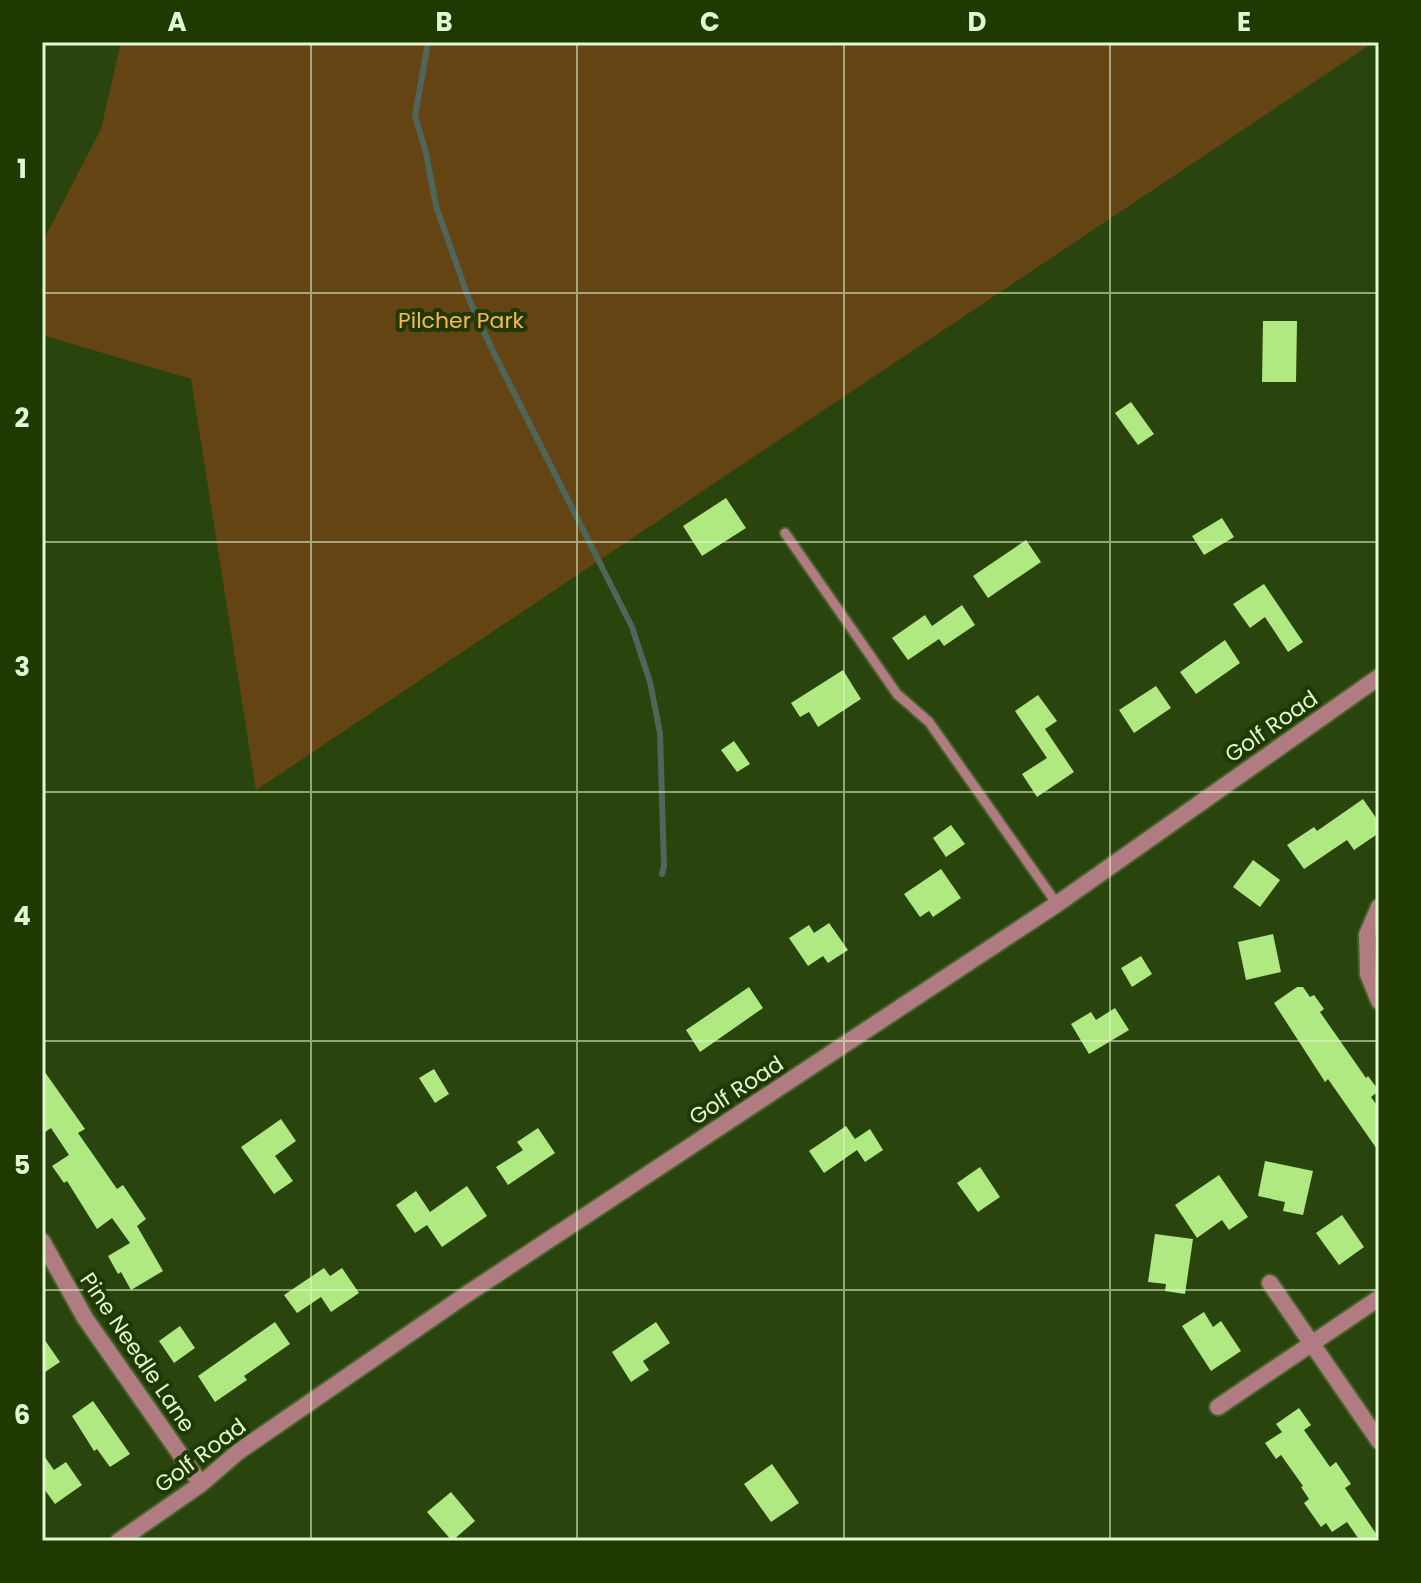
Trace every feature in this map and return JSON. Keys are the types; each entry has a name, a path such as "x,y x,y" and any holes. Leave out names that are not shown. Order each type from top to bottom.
{"street":[{"name":"Golf Road","path":"119,1541 201,1484 238,1452 467,1294 1057,904 1379,677"},
{"path":"1379,907 1367,935 1368,974 1379,1001"},
{"name":"Pine Needle Lane","path":"42,1241 85,1318 201,1484"},
{"path":"1270,1283 1379,1441"},
{"path":"1218,1407 1379,1298"}],"lane":[{"path":"785,533 897,694 929,722 1057,904"}],"green space":[{"name":"Pilcher Park","path":"121,42 1374,42 256,790 191,379 42,335 42,243 101,129"}],"building":[{"path":"1263,321 1297,321 1296,382 1262,382"},
{"path":"1131,402 1154,434 1138,445 1115,413"},
{"path":"726,498 746,528 702,556 683,526"},
{"path":"1222,518 1234,537 1204,555 1192,536"},
{"path":"1026,540 1041,562 988,598 973,576"},
{"path":"1264,584 1303,642 1288,652 1265,617 1250,628 1233,604"},
{"path":"962,605 975,625 944,646 939,639 908,660 892,638 925,615 932,626"},
{"path":"1225,640 1240,663 1196,694 1180,672"},
{"path":"843,670 861,699 818,727 809,712 800,717 791,703"},
{"path":"1156,686 1171,708 1134,733 1119,710"},
{"path":"1038,695 1057,721 1045,729 1074,772 1037,797 1022,774 1047,758 1015,711"},
{"path":"734,741 750,764 737,772 721,750"},
{"path":"1363,799 1379,822 1379,833 1354,850 1347,840 1304,869 1287,845 1314,827 1317,831"},
{"path":"951,825 965,844 946,857 933,838"},
{"path":"1253,860 1280,880 1260,907 1233,887"},
{"path":"941,869 961,898 933,917 929,911 920,917 904,894"},
{"path":"829,923 848,950 828,963 823,956 808,966 789,938 809,925 814,933"},
{"path":"1273,934 1281,972 1246,980 1238,942"},
{"path":"1141,956 1152,974 1132,987 1121,968"},
{"path":"749,987 763,1008 700,1052 686,1030"},
{"path":"1297,987 1303,987 1310,997 1314,995 1324,1009 1320,1012 1366,1078 1368,1076 1379,1091 1371,1097 1379,1108 1379,1152 1328,1079 1325,1082 1274,1003"},
{"path":"1115,1008 1129,1030 1089,1054 1071,1024 1091,1012 1096,1020"},
{"path":"42,1068 85,1129 78,1133 117,1189 123,1185 146,1219 137,1226 163,1271 131,1290 108,1256 130,1243 112,1218 97,1229 67,1181 64,1183 52,1166 69,1155 51,1128 42,1134"},
{"path":"434,1069 449,1094 435,1103 419,1078"},
{"path":"281,1119 296,1141 275,1156 293,1181 274,1194 241,1147"},
{"path":"846,1126 855,1139 870,1129 883,1150 865,1162 857,1150 824,1173 809,1151"},
{"path":"538,1128 555,1153 508,1185 496,1167 523,1150 517,1142"},
{"path":"1265,1161 1313,1171 1303,1215 1283,1211 1285,1202 1258,1196"},
{"path":"980,1167 1000,1197 978,1212 957,1183"},
{"path":"1219,1175 1248,1217 1229,1230 1222,1220 1197,1238 1175,1205"},
{"path":"467,1186 487,1216 442,1247 427,1225 415,1233 396,1205 416,1191 430,1212"},
{"path":"1342,1215 1364,1247 1339,1265 1316,1233"},
{"path":"1155,1234 1193,1239 1185,1294 1165,1291 1166,1284 1148,1282"},
{"path":"324,1268 330,1276 342,1268 359,1293 331,1312 321,1297 297,1313 284,1295"},
{"path":"1204,1312 1213,1327 1221,1321 1241,1351 1211,1371 1182,1326"},
{"path":"275,1322 290,1344 244,1376 247,1380 215,1402 198,1376"},
{"path":"656,1322 670,1343 643,1361 649,1370 631,1382 612,1352"},
{"path":"180,1326 195,1348 174,1363 159,1341"},
{"path":"42,1336 60,1362 42,1374"},
{"path":"93,1401 130,1454 110,1467 97,1449 94,1451 72,1416"},
{"path":"1299,1408 1311,1425 1304,1430 1330,1467 1336,1462 1351,1484 1345,1488 1379,1541 1360,1541 1347,1522 1332,1532 1326,1523 1321,1527 1304,1503 1309,1499 1303,1486 1281,1455 1276,1459 1265,1443 1282,1432 1276,1424"},
{"path":"42,1453 54,1470 66,1462 82,1485 55,1504 42,1486"},
{"path":"772,1464 799,1503 771,1522 744,1484"},
{"path":"451,1492 475,1521 452,1541 427,1512"}],"waterway":[{"path":"428,42 415,116 436,206 468,297 632,627 650,682 660,733 662,874"}]}
